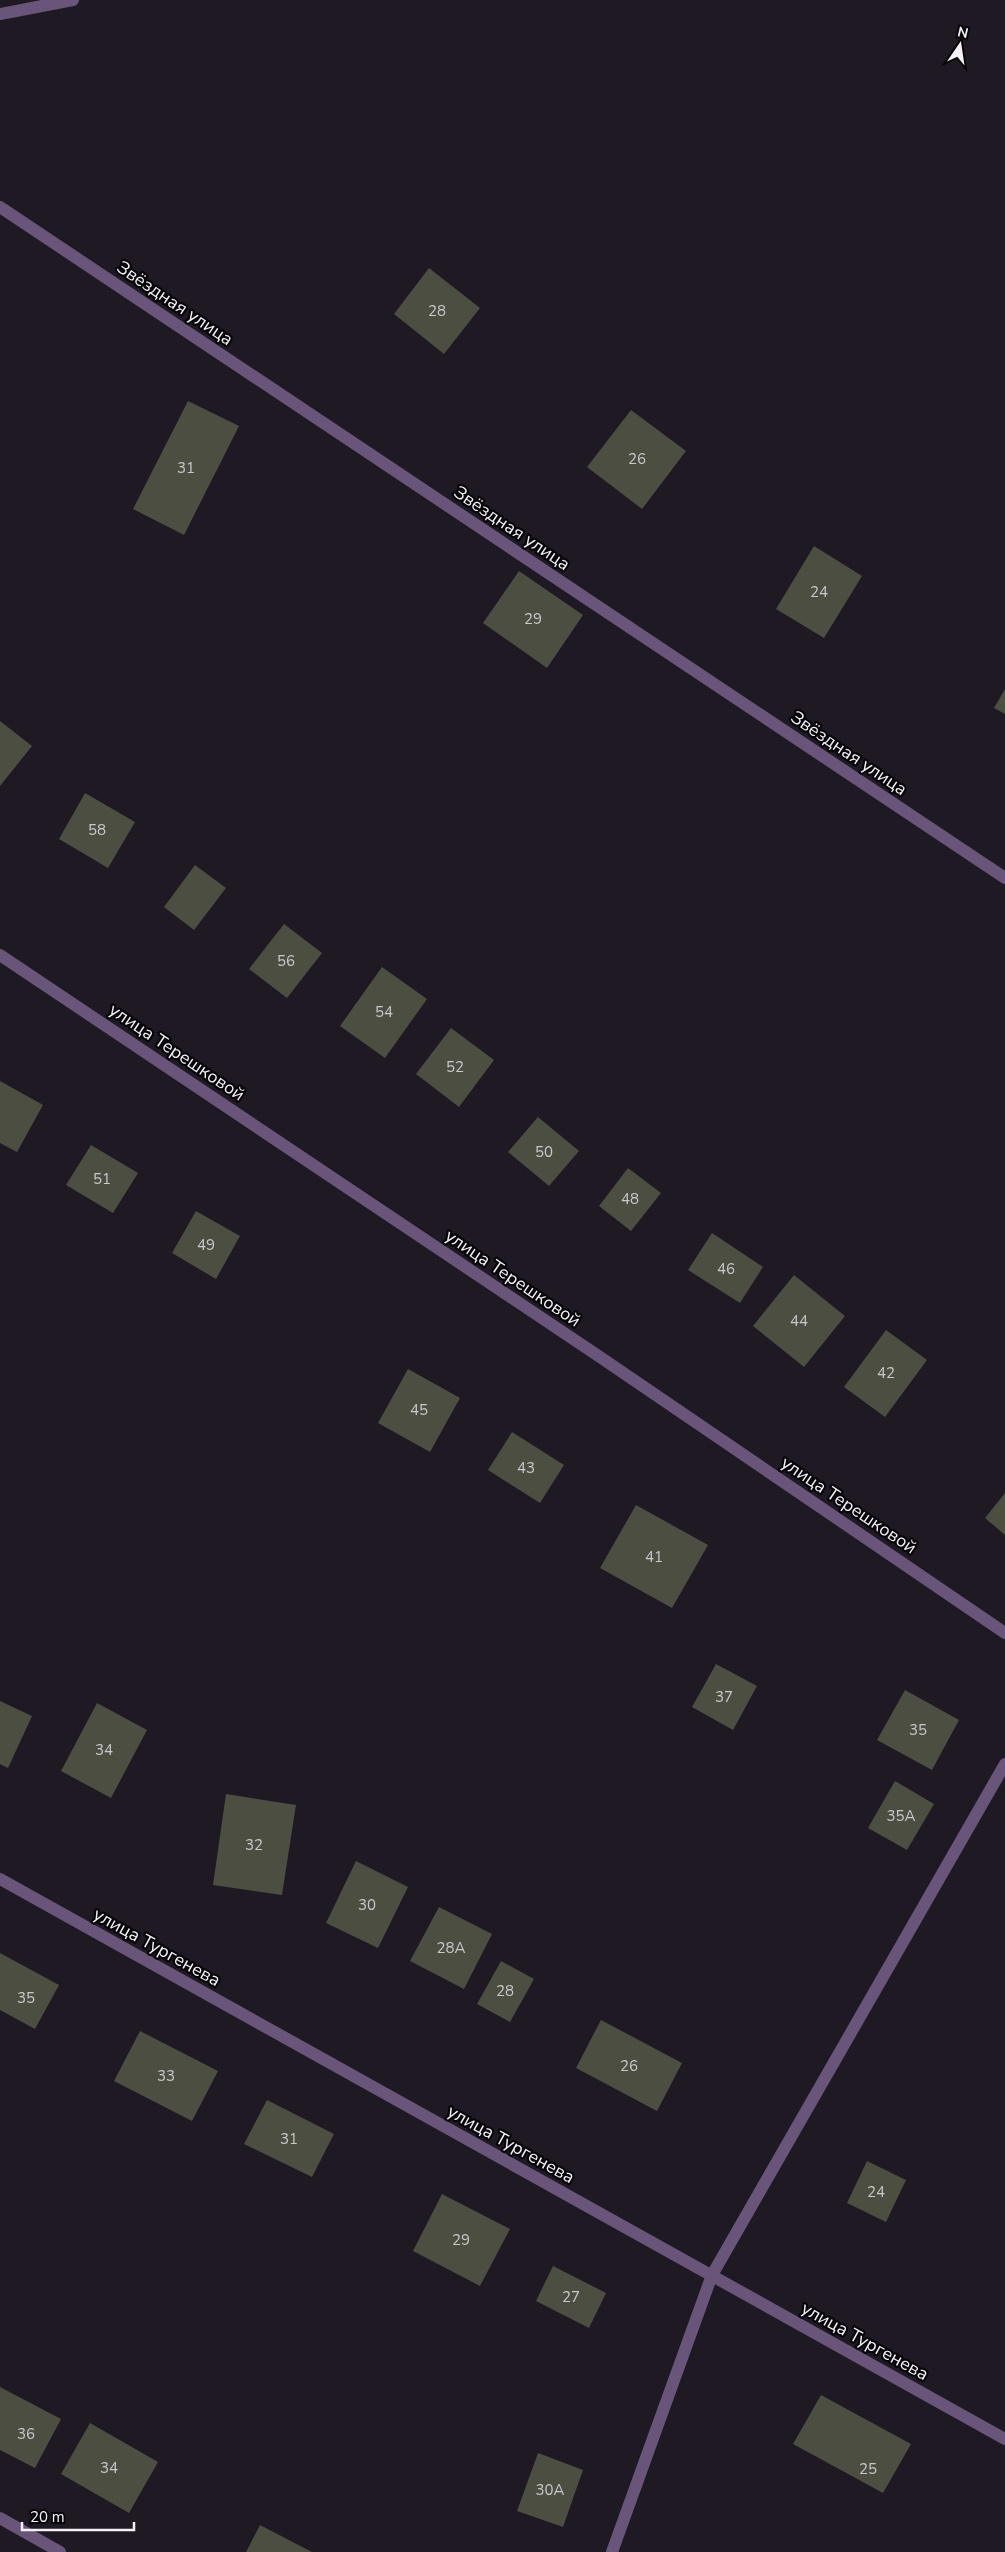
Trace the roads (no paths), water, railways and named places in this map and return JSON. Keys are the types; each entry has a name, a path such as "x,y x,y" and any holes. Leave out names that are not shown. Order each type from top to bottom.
{"street":[{"path":"0,14 73,0"},
{"name":"Звёздная улица","path":"0,207 1005,878"},
{"name":"улица Терешковой","path":"0,955 600,1357 1005,1633"},
{"path":"612,2552 712,2276 1005,1764"},
{"name":"улица Тургенева","path":"0,1879 1005,2439"},
{"path":"0,2518 60,2552"}]}
